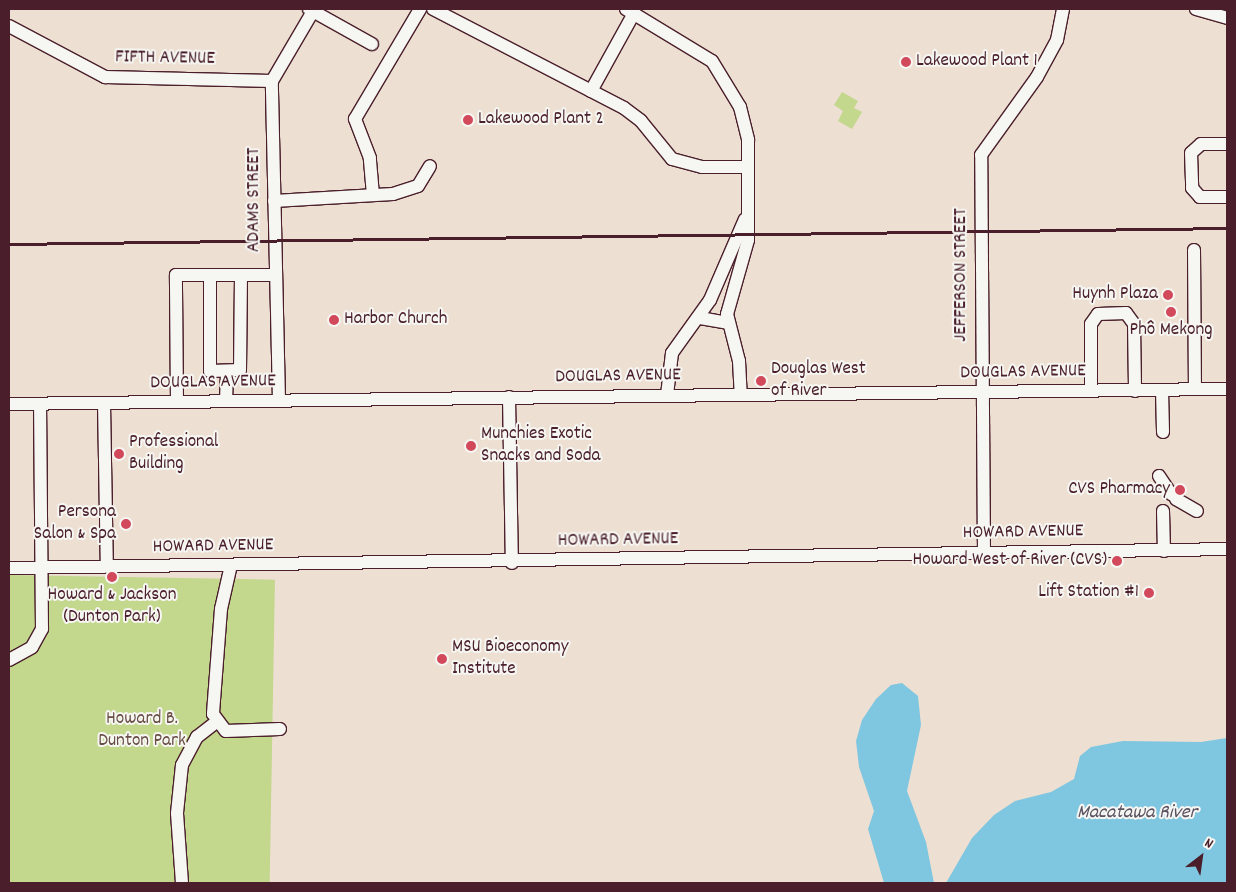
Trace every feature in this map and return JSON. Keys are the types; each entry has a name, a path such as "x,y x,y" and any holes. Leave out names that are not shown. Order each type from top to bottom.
{"street":[{"path":"373,195 370,158 355,119 420,9"},
{"path":"433,9 591,91 641,120 672,159 702,167 748,167"},
{"name":"JEFFERSON STREET","path":"984,552 982,392 984,148 1015,113 1037,76 1056,40 1063,9"},
{"path":"1196,9 1227,18"},
{"path":"272,81 311,10 372,44"},
{"path":"591,91 630,11 697,50 723,73 744,122 748,167 747,251 728,302 728,323 739,360 741,394"},
{"name":"FIFTH AVENUE","path":"9,26 105,77 272,81"},
{"name":"ADAMS STREET","path":"272,81 279,400"},
{"path":"1227,144 1201,144 1191,153 1192,188 1200,197 1227,197"},
{"path":"274,201 373,195 418,186 430,166"},
{"path":"667,395 672,353 700,318 746,216"},
{"path":"1194,250 1195,389"},
{"path":"176,402 176,275 275,275"},
{"path":"210,275 210,371 227,371 240,370 241,275"},
{"path":"1091,391 1091,324 1098,314 1126,313 1134,324 1135,391"},
{"path":"700,318 728,323"},
{"path":"226,401 227,371"},
{"name":"DOUGLAS AVENUE","path":"9,404 1227,389"},
{"path":"1162,390 1163,432"},
{"path":"509,397 512,562"},
{"path":"104,403 107,567"},
{"path":"9,660 32,647 41,633 40,404"},
{"path":"1159,476 1174,496 1197,511"},
{"path":"1163,511 1164,551"},
{"name":"HOWARD AVENUE","path":"9,568 512,562 1227,549"},
{"path":"231,565 221,609 211,706 216,722 233,732 280,728"},
{"path":"182,883 177,813 181,770 191,745 216,722"}],"green space":[{"path":"842,92 858,101 854,108 862,112 852,129 838,121 843,111 834,105"},
{"name":"Howard B. Dunton Park","path":"9,575 275,580 270,883 9,883"}],"water":[{"path":"902,683 918,696 921,725 907,791 926,842 934,883 884,883 868,829 874,811 859,767 856,741 862,720 876,699 891,685"},
{"name":"Macatawa River","path":"1227,738 1227,883 946,883 972,838 994,815 1015,801 1051,792 1074,779 1080,756 1091,747 1123,741 1201,742"}],"railway":[{"path":"9,244 1227,228"}],"place":[{"name":"Lakewood Plant 1","path":"906,62"},
{"name":"Lakewood Plant 2","path":"468,120"},
{"name":"Huynh Plaza","path":"1168,295"},
{"name":"Phô Mekong","path":"1171,312"},
{"name":"Harbor Church","path":"334,320"},
{"name":"Douglas West of River","path":"761,381"},
{"name":"Munchies Exotic Snacks and Soda","path":"471,446"},
{"name":"Professional Building","path":"119,454"},
{"name":"CVS Pharmacy","path":"1180,490"},
{"name":"Persona Salon & Spa","path":"126,524"},
{"name":"Howard West of River (CVS)","path":"1117,561"},
{"name":"Howard & Jackson (Dunton Park)","path":"112,577"},
{"name":"Lift Station #1","path":"1149,593"},
{"name":"MSU Bioeconomy Institute","path":"442,659"}]}
